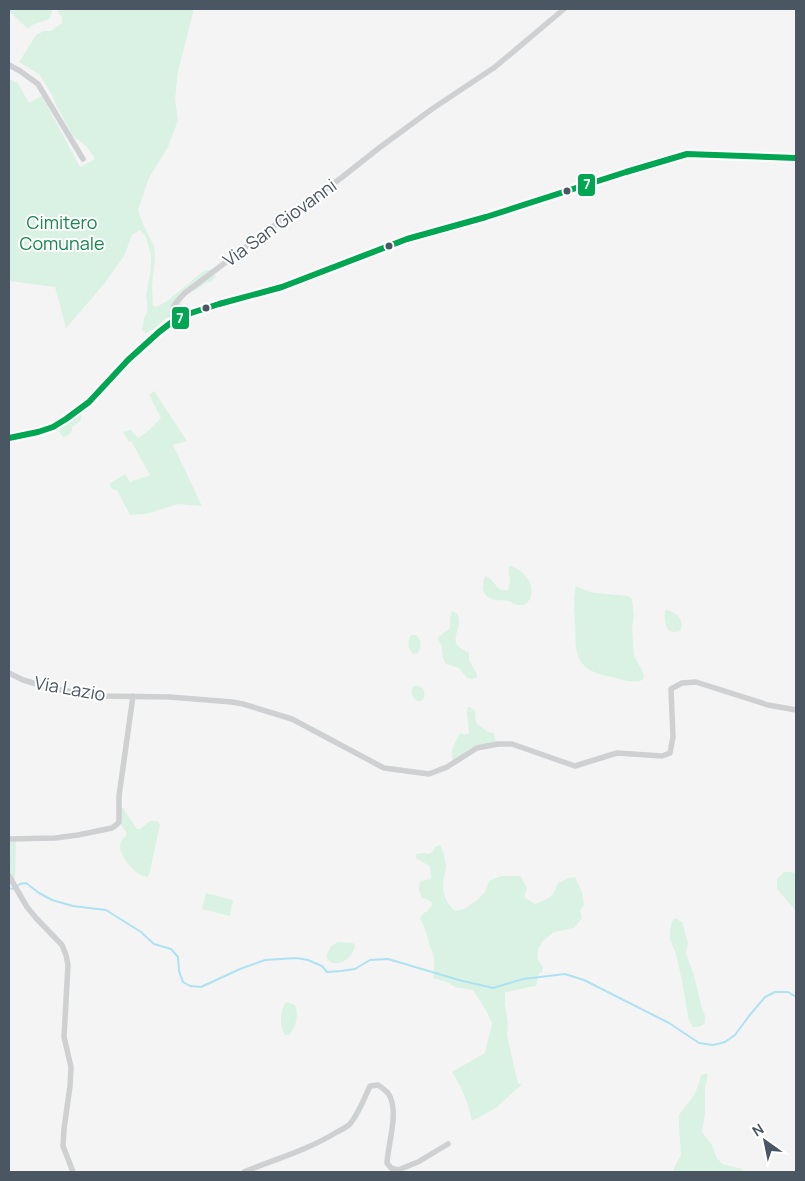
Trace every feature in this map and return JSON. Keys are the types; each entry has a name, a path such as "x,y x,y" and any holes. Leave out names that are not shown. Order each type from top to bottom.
{"main road":[{"path":"9,438 46,429 78,411 138,351 172,322 192,312 282,287 407,239 486,217 687,154 796,158"}],"street":[{"name":"Via San Giovanni","path":"172,322 174,304 185,293 334,184 432,109 495,67 564,9"},
{"path":"9,65 38,84 83,159"},
{"name":"Via Lazio","path":"9,673 23,680 54,689 102,696 170,697 243,704 292,719 384,768 429,774 448,767 477,748 498,744 512,744 575,766 617,753 662,756 670,753 673,737 671,689 682,683 696,682 768,705 796,710"},
{"path":"9,839 56,838 112,828 119,822 119,796 133,696"},
{"path":"9,876 28,907 62,945 66,955 68,965 64,1038 71,1067 63,1146 73,1172"},
{"path":"244,1172 304,1149 349,1125 370,1086 378,1085 388,1093 394,1108 387,1163 391,1168 398,1170 418,1162 448,1144"}],"green space":[{"path":"9,9 53,9 49,19 32,25 28,29"},
{"name":"Cimitero Comunale","path":"59,9 194,9 178,71 175,99 178,120 168,147 149,178 138,210 154,246 153,306 156,307 166,302 205,270 209,270 216,276 211,282 196,290 186,290 178,297 182,304 180,311 146,333 142,330 144,318 148,310 146,296 151,268 151,255 146,237 140,230 132,235 124,256 104,284 66,328 55,287 9,281 9,79 18,83 29,103 42,96 80,167 94,160 86,146 73,136 39,74 19,62 36,35 44,31 51,31 62,23 62,17 58,12"},
{"path":"154,391 187,441 173,445 202,506 178,504 146,514 130,515 117,490 112,489 109,484 125,474 130,482 150,475 131,441 129,442 123,432 131,430 138,438 161,418 149,395"},
{"path":"79,413 81,415 80,421 72,427 69,435 62,436 56,426"},
{"path":"509,566 520,570 530,583 530,600 524,605 494,600 484,592 485,576 500,589 508,590 510,584"},
{"path":"576,586 587,591 628,596 632,599 634,656 643,672 644,677 642,680 631,681 599,674 591,671 581,662 576,644 574,596"},
{"path":"452,611 459,618 456,643 469,653 469,660 477,674 477,677 473,679 467,678 459,668 446,664 443,658 442,646 438,638 450,628"},
{"path":"665,611 674,613 681,620 680,631 672,632 667,627"},
{"path":"411,635 416,635 420,641 418,653 412,653 410,649"},
{"path":"413,686 423,688 424,695 421,701 414,698"},
{"path":"468,707 475,711 476,723 488,732 494,733 496,742 475,747 453,760 452,751 459,735 461,733 465,735 469,733"},
{"path":"120,806 137,829 140,829 150,821 158,821 160,825 147,877 138,874 132,869 120,849 120,844 126,836 126,832 120,823"},
{"path":"16,840 15,880 9,884 9,841"},
{"path":"440,845 446,865 443,882 446,900 455,911 464,909 476,901 485,892 489,881 501,876 520,876 527,888 524,897 535,904 550,897 558,883 575,877 582,892 584,906 580,910 582,918 574,928 554,932 543,941 538,949 538,960 543,967 542,972 539,973 536,986 505,992 508,1023 507,1035 518,1084 522,1084 496,1108 472,1121 464,1095 452,1072 485,1053 492,1024 473,990 455,987 447,982 433,978 433,953 420,918 433,903 422,898 419,890 420,881 431,879 430,866 415,857 416,854 429,854 435,847"},
{"path":"784,872 796,874 796,911 777,889 777,879"},
{"path":"206,893 233,900 230,916 202,909"},
{"path":"675,918 682,922 688,943 686,954 705,1016 705,1022 698,1027 693,1027 689,1021 676,954 670,939 670,930"},
{"path":"338,942 353,943 355,946 347,959 342,962 333,963 326,956 331,946"},
{"path":"286,1002 295,1005 297,1013 295,1025 289,1035 285,1035 281,1023 282,1010"},
{"path":"706,1073 708,1075 705,1087 705,1114 702,1132 712,1145 716,1157 722,1164 742,1169 743,1172 673,1172 681,1155 679,1115 694,1095 701,1075"}],"waterway":[{"path":"9,888 13,889 20,884 26,883 52,900 73,906 106,910 141,932 154,944 171,949 178,957 179,971 183,982 190,986 201,987 265,960 296,958 308,960 322,966 327,972 355,969 370,960 388,959 493,988 523,979 565,974 584,980 669,1023 699,1043 713,1045 725,1042 735,1035 765,997 775,992 788,992 796,997"}],"transit line":[{"name":"7","path":"9,438 38,432 53,427 66,419 89,402 128,360 159,332 172,322 191,313 282,287 407,239 486,217 687,154 796,158"}]}
